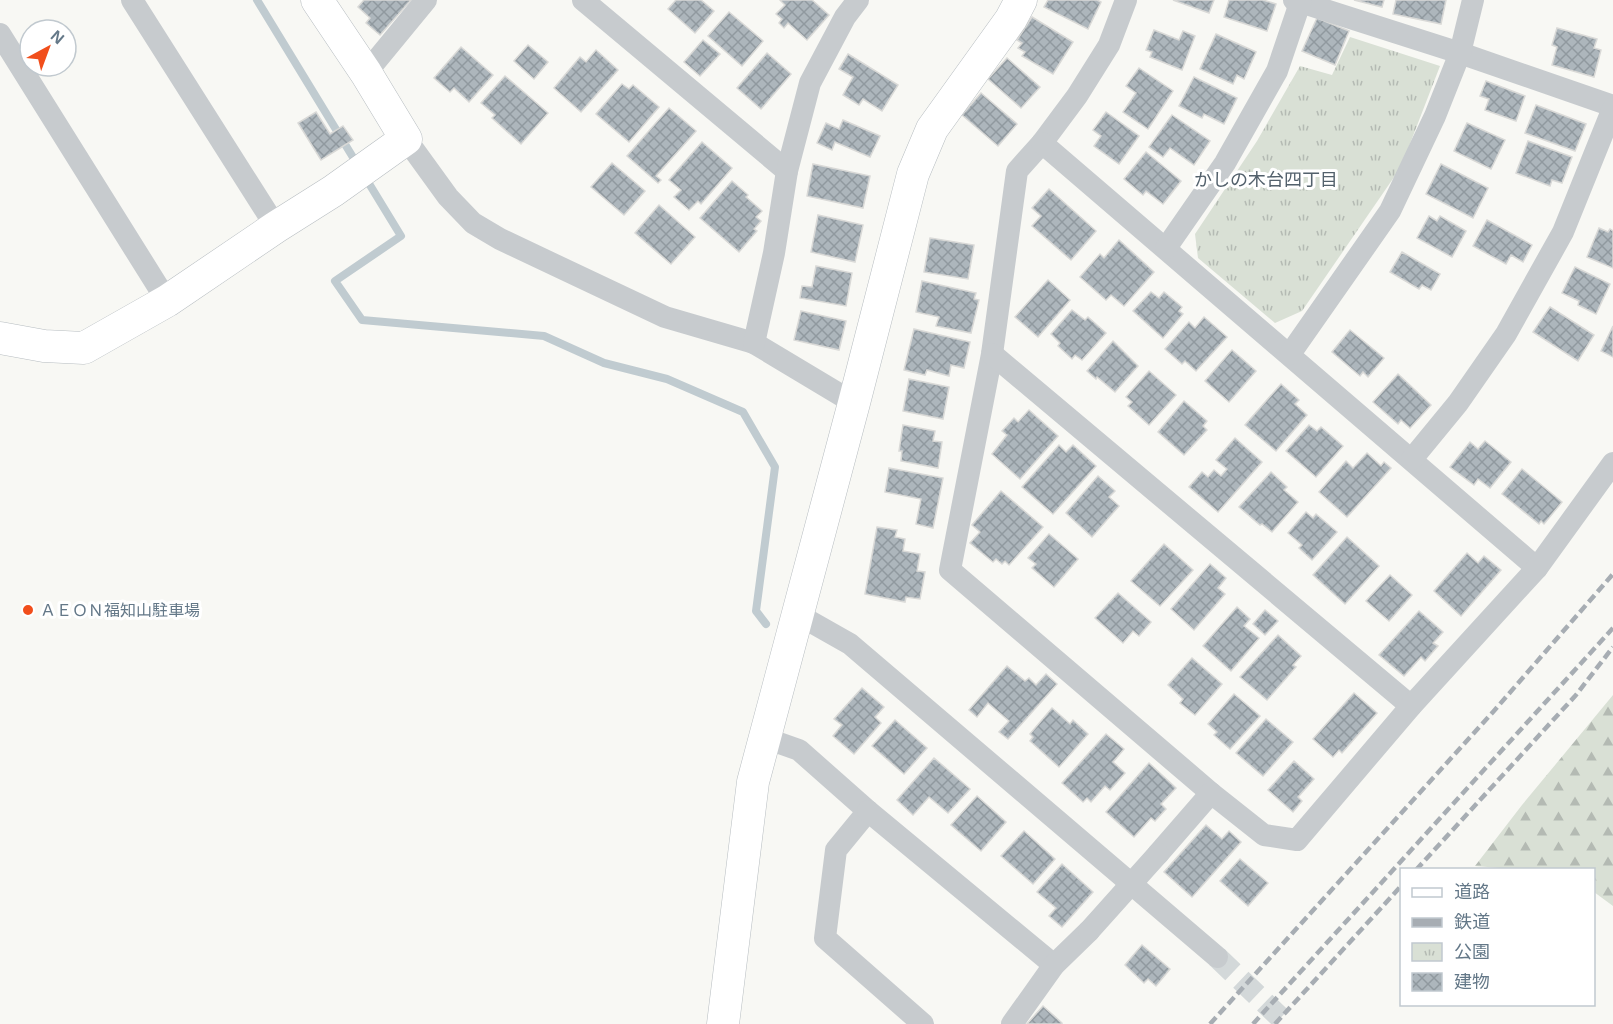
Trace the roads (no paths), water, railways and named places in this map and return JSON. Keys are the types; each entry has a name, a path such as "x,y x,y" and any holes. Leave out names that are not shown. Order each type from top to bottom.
{"street":[{"path":"132,0 276,227"},
{"path":"316,0 366,73 406,139 448,198 473,223 491,234 665,317 754,343 854,403"},
{"path":"366,73 426,0"},
{"path":"583,0 787,171"},
{"path":"754,343 774,253 787,171 810,83 845,17 858,0"},
{"path":"723,1024 753,782 913,174 932,129 1011,18 1021,0"},
{"path":"1126,0 1109,45 1077,96 1042,143 1017,171 992,354 950,570 1211,793 1264,835 1297,840 1411,706 1537,568 1613,463"},
{"path":"1290,354 1390,211 1435,116 1460,53 1473,0"},
{"path":"1166,248 1225,163 1277,71 1299,1 1460,53 1613,107 1563,232 1506,334 1458,403 1412,459"},
{"path":"0,34 167,301"},
{"path":"0,338 44,346 84,348 167,301 333,191 406,139"},
{"path":"1042,143 1537,568"},
{"path":"992,354 1411,706"},
{"path":"797,614 850,644 1217,957"},
{"path":"765,738 799,750 868,811 1054,965"},
{"path":"1012,1024 1054,965 1089,931 1211,793"},
{"path":"868,811 836,850 825,938 923,1024"}],"waterway":[{"path":"257,0 401,236 335,281 362,320 544,336 604,363 667,379 743,412 775,467 756,611 766,624"}],"tunnel":[{"path":"1217,957 1287,1024"}],"railway":[{"path":"1210,1024 1493,712 1613,574"},
{"path":"1253,1024 1613,628"},
{"path":"1418,868 1576,695 1613,647"},
{"path":"1275,1024 1400,887"}],"place":[{"name":"ＡＥＯＮ福知山駐車場","path":"28,610"}],"district":[{"name":"かしの木台四丁目","path":"1266,180"}]}
